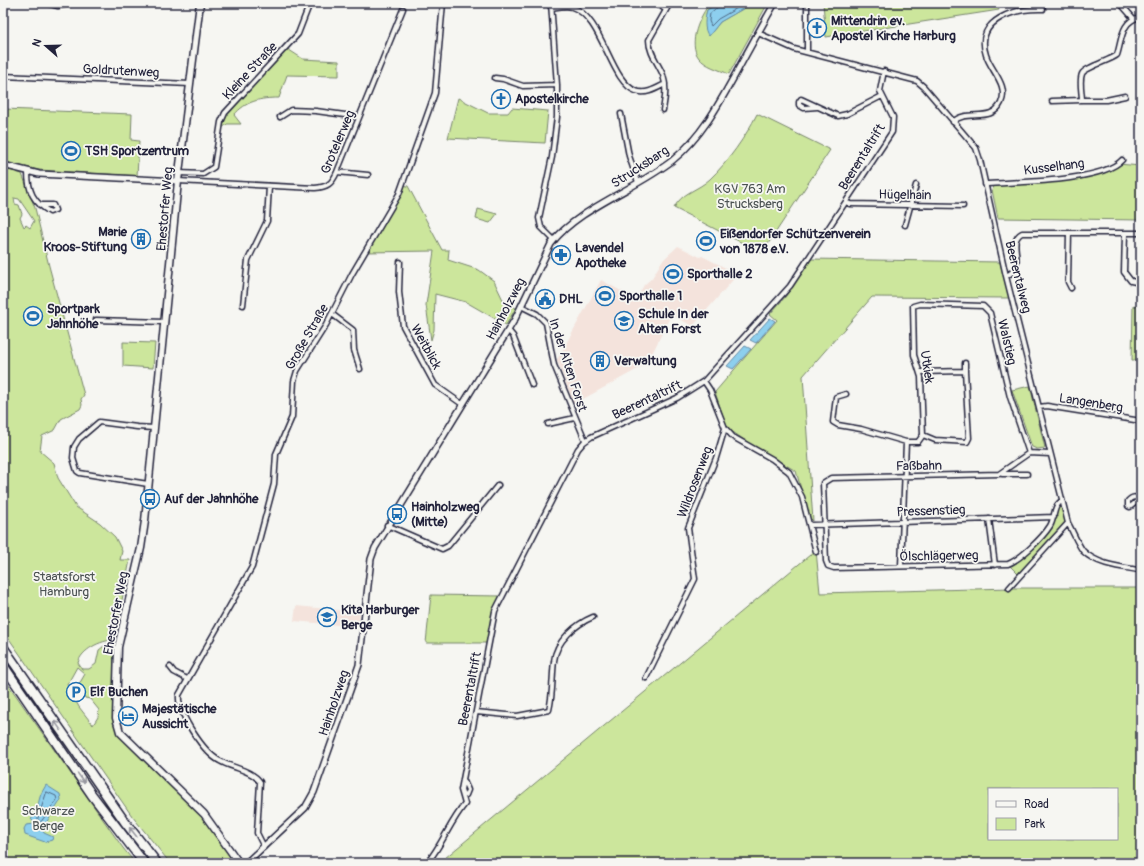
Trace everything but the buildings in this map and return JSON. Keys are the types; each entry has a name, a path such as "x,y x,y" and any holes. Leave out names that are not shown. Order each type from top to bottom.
{"highway":[{"path":"3,646 125,822 157,863"},
{"path":"3,665 92,795 144,863"}],"main road":[{"name":"Ehestorfer Weg","path":"200,3 178,181 142,542 118,647 116,724 123,735 208,817 239,863"}],"street":[{"path":"47,3 58,6 75,3"},
{"name":"Kleine Straße","path":"179,173 203,174 214,167 221,122 225,113 298,34 310,3"},
{"name":"Große Straße","path":"264,847 257,833 260,782 254,776 214,758 188,724 182,713 179,702 180,692 250,572 274,486 278,450 292,418 296,374 332,314 352,274 398,197 432,104 437,84 442,3"},
{"path":"550,3 557,85 556,117 553,149 539,218 541,227 554,240"},
{"path":"657,3 666,10"},
{"path":"663,110 666,94 665,84 663,76 649,47 649,40 670,3"},
{"path":"758,33 774,3"},
{"path":"807,3 808,52"},
{"path":"1120,3 1134,19"},
{"path":"551,8 572,7 581,12 595,27 623,80 636,91 648,91 665,84"},
{"name":"Grotelerweg","path":"178,181 268,186 325,187 334,181 403,8"},
{"path":"953,122 963,115 987,115 997,109 1002,101 1002,85 989,64 985,50 985,38 992,24 998,18 1009,13 1023,9 1043,9"},
{"path":"1082,100 1082,75 1084,71 1117,55 1122,31 1134,19 1141,17"},
{"name":"Beerentalweg","path":"758,33 783,45 917,81 924,87 976,148 1006,276 1068,523 1083,551 1095,559 1109,564 1139,570 1141,572"},
{"name":"Strucksbarg","path":"554,240 573,223 674,159 700,132 717,108 758,33"},
{"name":"Beerentaltrift","path":"427,863 438,849 458,812 465,804 461,792 463,779 495,611 576,453 585,440 677,398 704,381 786,290 892,132 892,117 880,89 884,71"},
{"name":"Goldrutenweg","path":"3,76 190,84"},
{"path":"495,78 503,79 523,86 557,85"},
{"path":"817,107 833,115 842,115 882,96"},
{"path":"1052,101 1106,100 1124,96"},
{"path":"280,117 291,110 316,111 359,117"},
{"path":"621,114 628,156 638,182"},
{"name":"Kusselhang","path":"985,184 1071,178 1100,171 1118,164 1122,160"},
{"path":"3,165 39,174 178,181"},
{"path":"28,172 30,191 34,201 40,205"},
{"path":"337,172 368,175"},
{"path":"905,225 912,205 916,185"},
{"path":"243,305 248,260 267,221 268,186"},
{"name":"Hügelhain","path":"846,202 850,204 963,206"},
{"path":"1006,276 1013,272 1016,268 1016,240 1019,234 1025,232 1141,233"},
{"path":"1069,233 1068,282 1071,288"},
{"path":"1125,234 1124,272 1131,281 1141,283"},
{"name":"Hainholzweg","path":"246,863 305,808 314,792 359,665 371,559 377,543 508,330 554,240"},
{"name":"Weitblick","path":"400,262 399,292 403,326 436,385 462,404"},
{"name":"Walstieg","path":"913,306 920,304 977,305 983,306 989,310 1010,397 1029,453"},
{"name":"In der Alten Forst","path":"521,306 537,314 546,323 554,364 585,440"},
{"name":"Utkiek","path":"913,306 914,355 920,372 923,435"},
{"path":"332,314 353,330 354,350 360,369"},
{"path":"96,320 165,322"},
{"path":"508,330 513,336 532,384"},
{"path":"846,394 836,397 833,422 838,425 861,429 906,442 918,442 923,435 934,440 967,442 965,364"},
{"path":"920,372 965,372"},
{"path":"704,381 710,390 725,428 733,436 772,459 789,472 802,497 816,552"},
{"name":"Langenberg","path":"1039,407 1047,406 1141,421"},
{"path":"548,424 575,418"},
{"path":"148,484 80,473 77,471 73,453 78,440 99,422 154,428"},
{"name":"Wildrosenweg","path":"646,678 695,579 688,528 716,458 725,428"},
{"path":"901,566 906,476 906,442"},
{"path":"999,474 1029,453 1050,454"},
{"name":"Faßbahn","path":"824,524 823,483 831,478 1027,474"},
{"path":"387,525 442,549 452,541 498,485"},
{"name":"Ölschlägerweg","path":"824,524 826,561 828,566 834,568 1008,564 1015,561 1044,534 1054,517 1057,505 1062,501"},
{"name":"Pressenstieg","path":"809,525 1054,517"},
{"path":"989,519 995,565"},
{"path":"1009,588 1068,523"},
{"path":"476,712 517,716 549,710 554,659 564,638 574,628 593,616"},
{"path":"170,667 174,672 187,679"},
{"name":"Beerentaltrift","path":"463,779 468,790 466,795 463,796"}],"shaded area":[{"name":"Schule In der Alten Forst","path":"678,246 738,274 693,326 671,315 647,364 574,404 557,360 601,280 636,299 644,285 652,278 662,261"},
{"name":"Kita Harburger Berge","path":"296,606 360,612 358,627 294,621"}],"green space":[{"path":"710,3 718,3 707,10 706,13 709,36 720,22 753,3 768,3 729,74 713,68 702,61 696,52 694,45 696,30 699,22"},
{"path":"823,3 997,3 999,10 826,37"},
{"path":"286,48 303,59 339,61 339,76 287,75 279,98 254,101 243,106 234,115 241,124 227,124 220,130 225,113"},
{"path":"458,98 488,113 508,113 512,108 548,111 545,143 448,138"},
{"name":"TSH Sportzentrum","path":"3,107 4,109 132,114 131,140 139,141 137,176 39,170 3,162"},
{"name":"KGV 763 Am Strucksberg","path":"757,114 830,150 762,253 674,208 681,198 705,183 723,165 748,131"},
{"path":"1118,164 1141,166 1141,220 998,218 992,190 996,183 1071,178"},
{"name":"Staatsforst Hamburg","path":"3,168 22,174 35,208 84,395 81,399 82,405 80,409 61,419 55,430 42,436 40,451 54,463 58,478 76,507 100,523 115,537 122,551 120,560 130,560 114,640 103,642 87,650 80,658 78,663 82,669 89,669 96,664 99,650 108,643 114,643 113,713 116,731 209,823 236,863 170,863 132,816 3,630","holes":["14,198 19,199 34,221 30,228 26,225 24,227 20,218 22,214 19,205 15,204","77,667 85,674 78,686 85,698 90,699 99,710 98,717 93,725 79,707 67,685"]},
{"path":"402,185 408,186 442,250 449,250 448,260 479,270 494,281 505,304 516,308 506,325 466,302 435,294 434,330 431,340 426,305 434,251 365,252"},
{"path":"478,209 497,214 490,223 476,219"},
{"path":"811,259 1000,262 1009,298 872,297 803,376 813,521 809,517 796,471 756,448 727,428 715,392 777,320 770,314 786,296"},
{"path":"1133,306 1141,307 1141,360 1132,360"},
{"path":"123,342 155,343 153,368 123,366"},
{"path":"1030,386 1045,448 1037,449 1032,447 1012,390"},
{"path":"1057,505 1062,506 1068,523 1020,576 1008,564 1015,561 1049,527"},
{"path":"816,550 820,593 1012,588 1141,588 1141,863 439,863"},
{"path":"431,595 502,596 497,606 490,643 426,643"},
{"name":"Schwarze Berge","path":"3,677 123,848 135,863 3,863"}],"water":[{"path":"718,3 753,3 720,22 709,36 705,27 707,10"},
{"path":"770,318 775,321 756,343 750,340"},
{"path":"745,346 751,349 733,369 727,366"},
{"path":"46,785 60,794 61,800 42,829 44,833 53,837 52,840 45,842 25,835 24,829 26,825 35,824 31,819 37,811 40,796"}],"place":[{"name":"Mittendrin ev. Apostel Kirche Harburg","path":"817,28"},
{"name":"Apostelkirche","path":"501,99"},
{"name":"TSH Sportzentrum","path":"71,151"},
{"name":"Marie Kroos-Stiftung","path":"141,239"},
{"name":"Eißendorfer Schützenverein von 1878 e.V.","path":"706,241"},
{"name":"Lavendel Apotheke","path":"561,255"},
{"name":"Sporthalle 2","path":"673,274"},
{"name":"Sporthalle 1","path":"605,296"},
{"name":"DHL","path":"545,299"},
{"name":"Sportpark Jahnhöhe","path":"33,316"},
{"name":"Schule In der Alten Forst","path":"624,321"},
{"name":"Verwaltung","path":"600,361"},
{"name":"Auf der Jahnhöhe","path":"150,499"},
{"name":"Hainholzweg (Mitte)","path":"397,514"},
{"name":"Kita Harburger Berge","path":"327,617"},
{"name":"Elf Buchen","path":"76,692"},
{"name":"Majestätische Aussicht","path":"128,716"}]}
